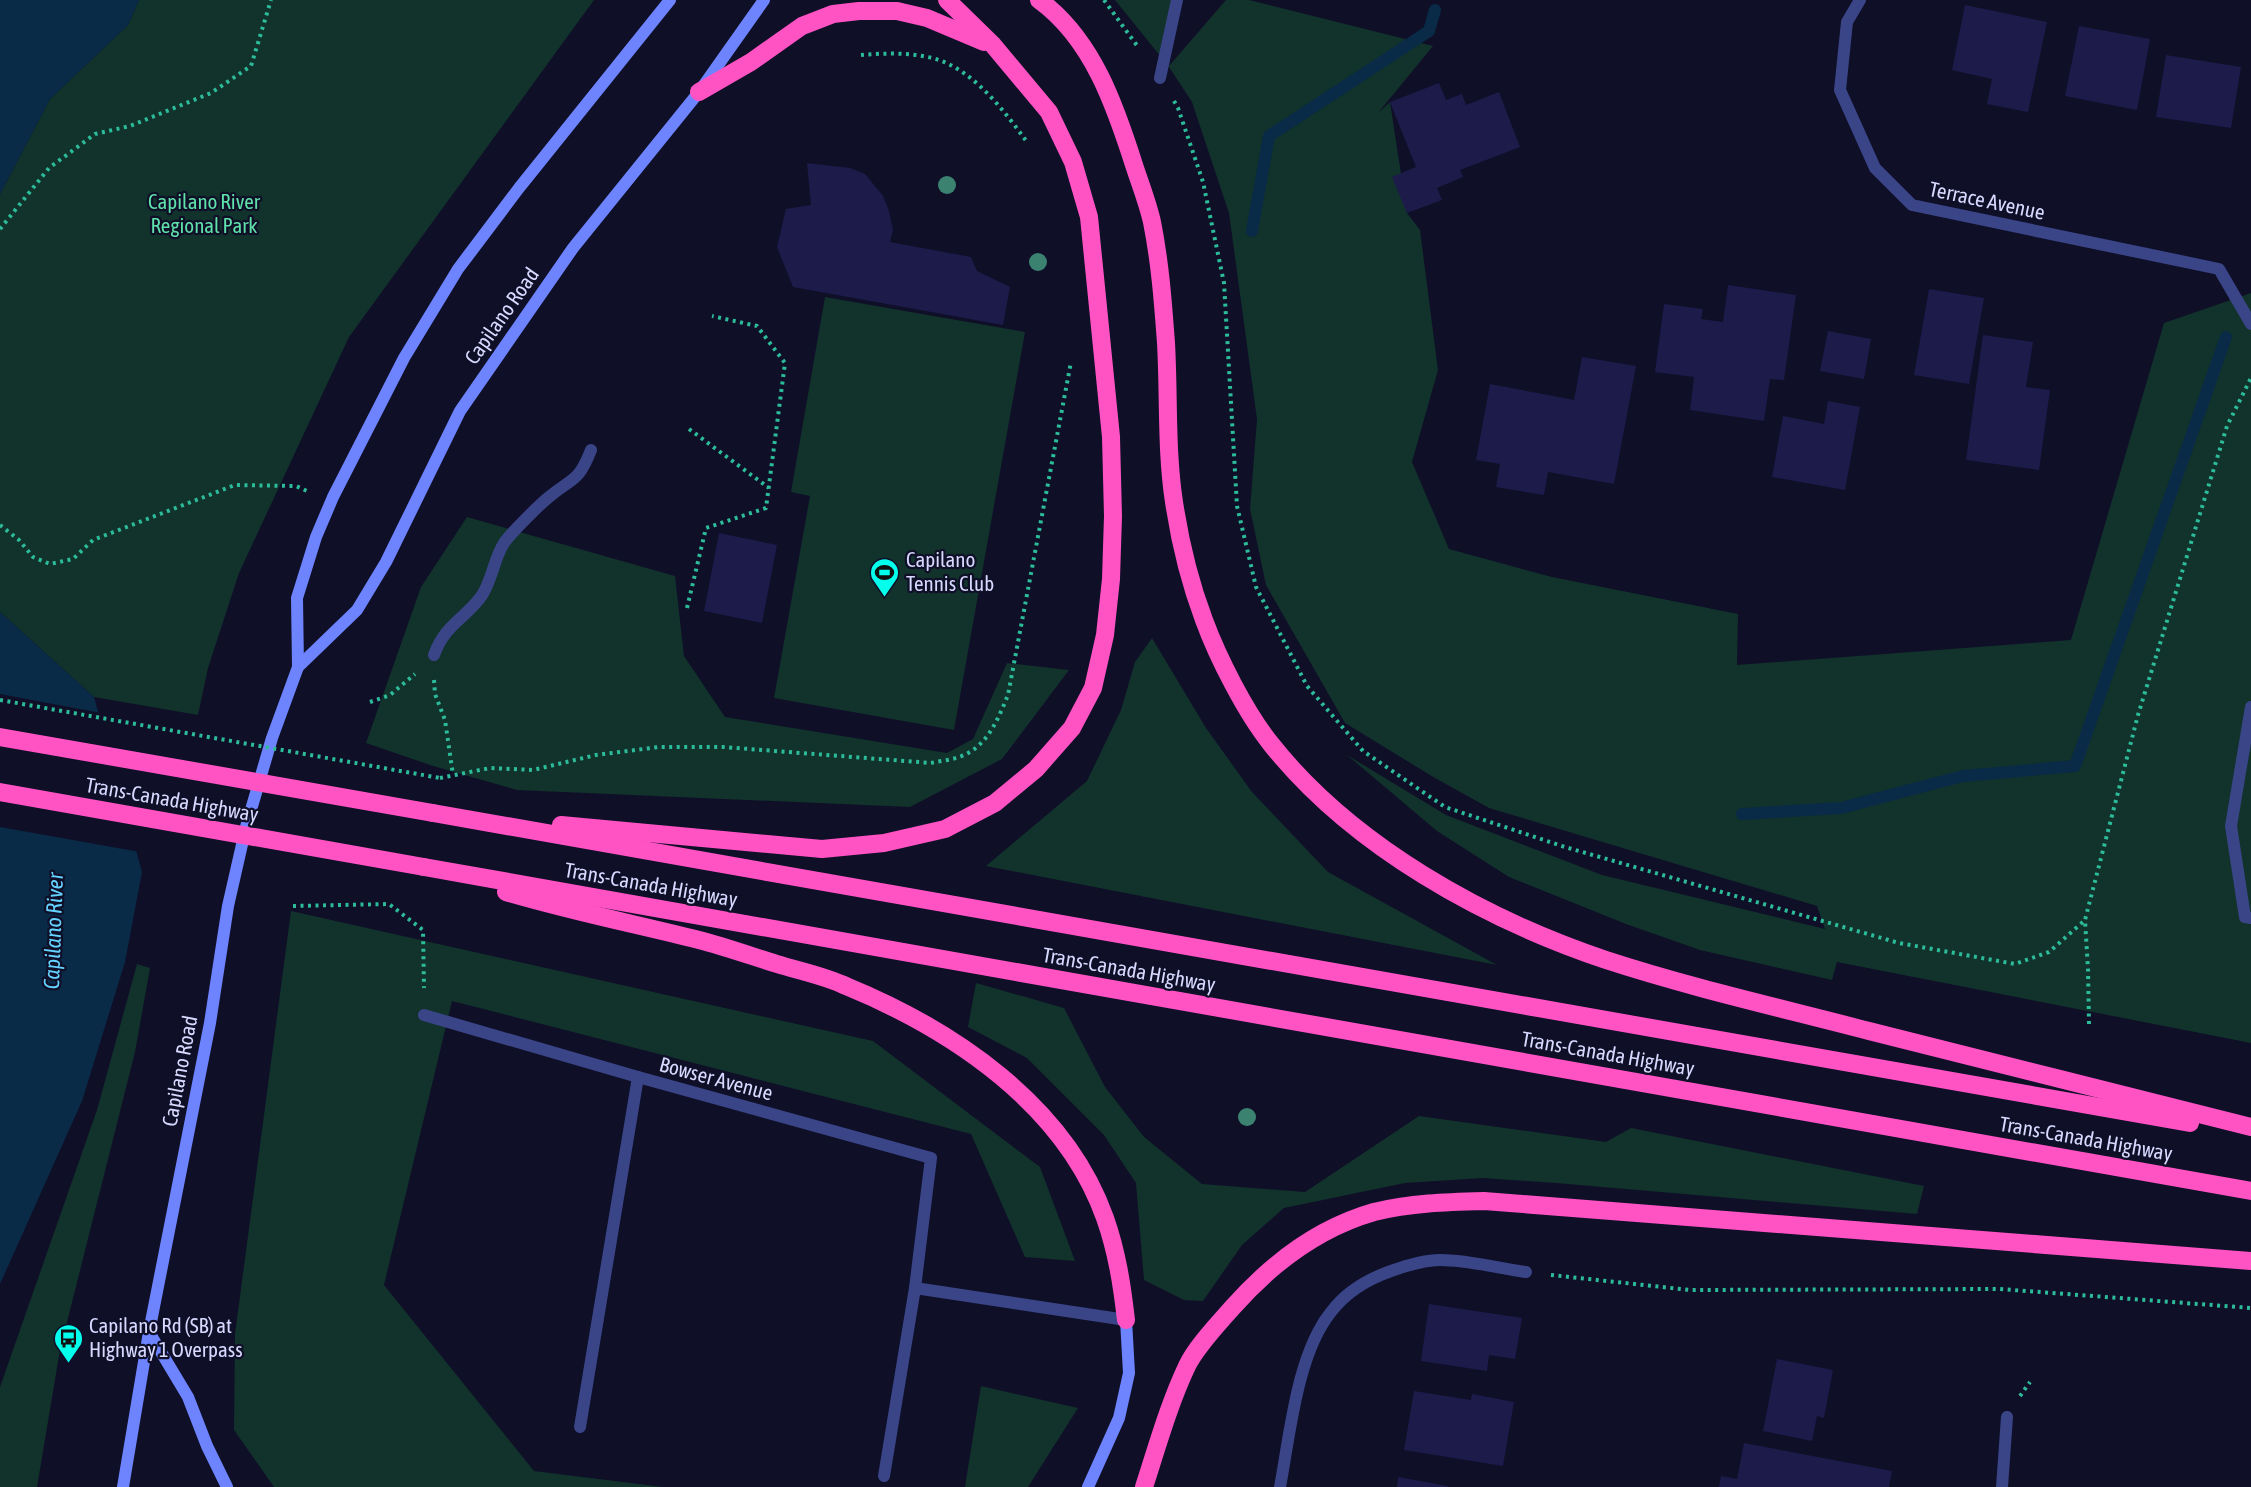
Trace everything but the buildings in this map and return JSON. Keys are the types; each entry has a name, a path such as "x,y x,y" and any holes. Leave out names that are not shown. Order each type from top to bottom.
{"highway":[{"path":"433,813 822,849 884,843 945,829 995,803 1036,769 1072,728 1093,688 1105,635 1111,579 1111,438 1105,359 1089,217 1073,162 1049,112 993,45 947,0"},
{"path":"1043,2 1078,40 1107,87 1151,219 1162,283 1173,500 1186,562 1204,621 1234,685 1269,742 1312,789 1364,834 1468,900 1537,933 1604,959 1713,991 2251,1127"},
{"path":"699,92 751,62 802,27 833,14 897,10 927,18 993,45"},
{"name":"Trans-Canada Highway","path":"0,737 2251,1134"},
{"name":"Trans-Canada Highway","path":"0,792 2251,1191"},
{"path":"424,867 532,900 702,941 845,985 911,1017 966,1050 1008,1083 1049,1123 1080,1165 1111,1238 1120,1269 1126,1320"},
{"path":"1144,1487 1188,1364 1218,1324 1253,1284 1289,1254 1329,1229 1374,1212 1426,1203 1484,1201 2251,1261"}],"main road":[{"name":"Capilano Road","path":"123,1487 149,1332 210,1023 228,906 246,827 272,738 298,667 297,598 316,537 333,497 404,358 465,260 519,188 670,0"},
{"name":"Capilano Road","path":"298,667 357,610 386,562 460,411 573,248 699,92 764,0"},
{"path":"1088,1487 1119,1418 1129,1373 1126,1320"},
{"path":"149,1332 188,1397 207,1446 228,1487"}],"street":[{"path":"1160,78 1177,0"},
{"name":"Terrace Avenue","path":"1860,0 1847,22 1840,90 1875,168 1912,205 2219,269 2251,324"},
{"path":"434,655 438,643 453,623 481,598 504,543 549,497 577,478 591,450"},
{"path":"2251,708 2231,826 2245,916 2251,918"},
{"path":"424,1015 638,1077"},
{"name":"Bowser Avenue","path":"580,1427 638,1077 931,1158 915,1288 884,1476"},
{"path":"1281,1487 1301,1377 1315,1339 1330,1312 1353,1291 1370,1278 1402,1267 1438,1260 1526,1272"},
{"path":"915,1288 1126,1320"},
{"path":"2002,1487 2007,1417"}],"path":[{"path":"0,229 49,168 96,134 130,126 211,93 251,66 271,0"},
{"path":"1104,0 1160,78 1178,108 1203,182 1224,283 1237,506 1256,587 1307,686 1363,751 1445,807 1564,848 1899,943 2015,964 2049,952 2085,920"},
{"path":"861,55 896,53 940,60 967,76 993,98 1029,146"},
{"path":"687,608 706,528 766,508 785,363 757,326 712,316"},
{"path":"0,700 440,778 490,768 533,770 596,756 659,747 723,747 931,763 961,757 981,745 996,723 1008,695 1072,356"},
{"path":"2089,1024 2085,920 2148,681 2227,426 2251,378"},
{"path":"689,429 769,488"},
{"path":"0,525 19,540 33,557 50,564 73,559 93,540 235,485 296,486 309,491"},
{"path":"434,655 435,694 445,720 453,776"},
{"path":"370,702 390,695 434,655"},
{"path":"292,906 389,904 423,930 424,1015"},
{"path":"1526,1272 1690,1290 2000,1289 2251,1308"}],"green space":[{"name":"Capilano River Regional Park","path":"139,0 594,0 349,337 239,573 208,668 198,715 94,697 0,612 0,194 50,99 128,25"},
{"path":"1115,0 1178,0 1169,66 1226,0 1249,0 1433,46 1378,113 1390,102 1407,213 1420,230 1438,370 1412,462 1449,549 1552,577 1738,614 1737,665 2071,640 2164,323 2251,293 2251,1043 1837,962 1832,980 1700,950 1626,924 1509,877 1437,831 1347,755 1446,815 1602,875 1825,929 1817,906 1489,808 1345,723 1266,585 1250,509 1257,419 1229,213 1192,102 1169,67"},
{"name":"Capilano Tennis Club","path":"825,297 1025,332 954,730 774,698 810,496 791,492"},
{"path":"467,517 675,576 684,656 725,717 947,753 973,739 1007,663 1069,670 1002,759 910,807 517,790 433,766 366,743 421,587"},
{"path":"1152,638 1206,728 1252,792 1328,872 1497,965 986,866 1087,781 1121,710 1135,662"},
{"path":"291,911 873,1041 1040,1167 1075,1261 1025,1257 971,1134 452,1001 384,1285 534,1471 663,1487 274,1487 234,1430 235,1334"},
{"path":"137,964 150,968 135,1052 60,1350 37,1487 0,1487 0,1387 97,1110"},
{"path":"976,983 1064,1008 1105,1087 1144,1137 1202,1184 1305,1192 1419,1116 1606,1142 1631,1128 1924,1186 1917,1214 1483,1178 1405,1183 1284,1208 1242,1245 1203,1301 1184,1300 1144,1280 1136,1183 1104,1135 1027,1058 968,1027"},
{"path":"981,1386 1078,1408 1028,1487 965,1487"}],"water":[{"path":"0,0 139,0 128,25 50,99 0,194"},
{"name":"Capilano River","path":"0,612 94,697 142,872 125,962 82,1101 0,1284"}],"pier":[{"path":"0,694 101,713 140,852 0,827"}],"waterway":[{"path":"1252,231 1269,136 1429,31 1435,10"},
{"path":"1742,814 1841,808 1963,776 2075,766 2226,337"}],"place":[{"name":"Capilano Tennis Club","path":"885,598"},
{"name":"Capilano Rd (SB) at Highway 1 Overpass","path":"68,1364"}]}
